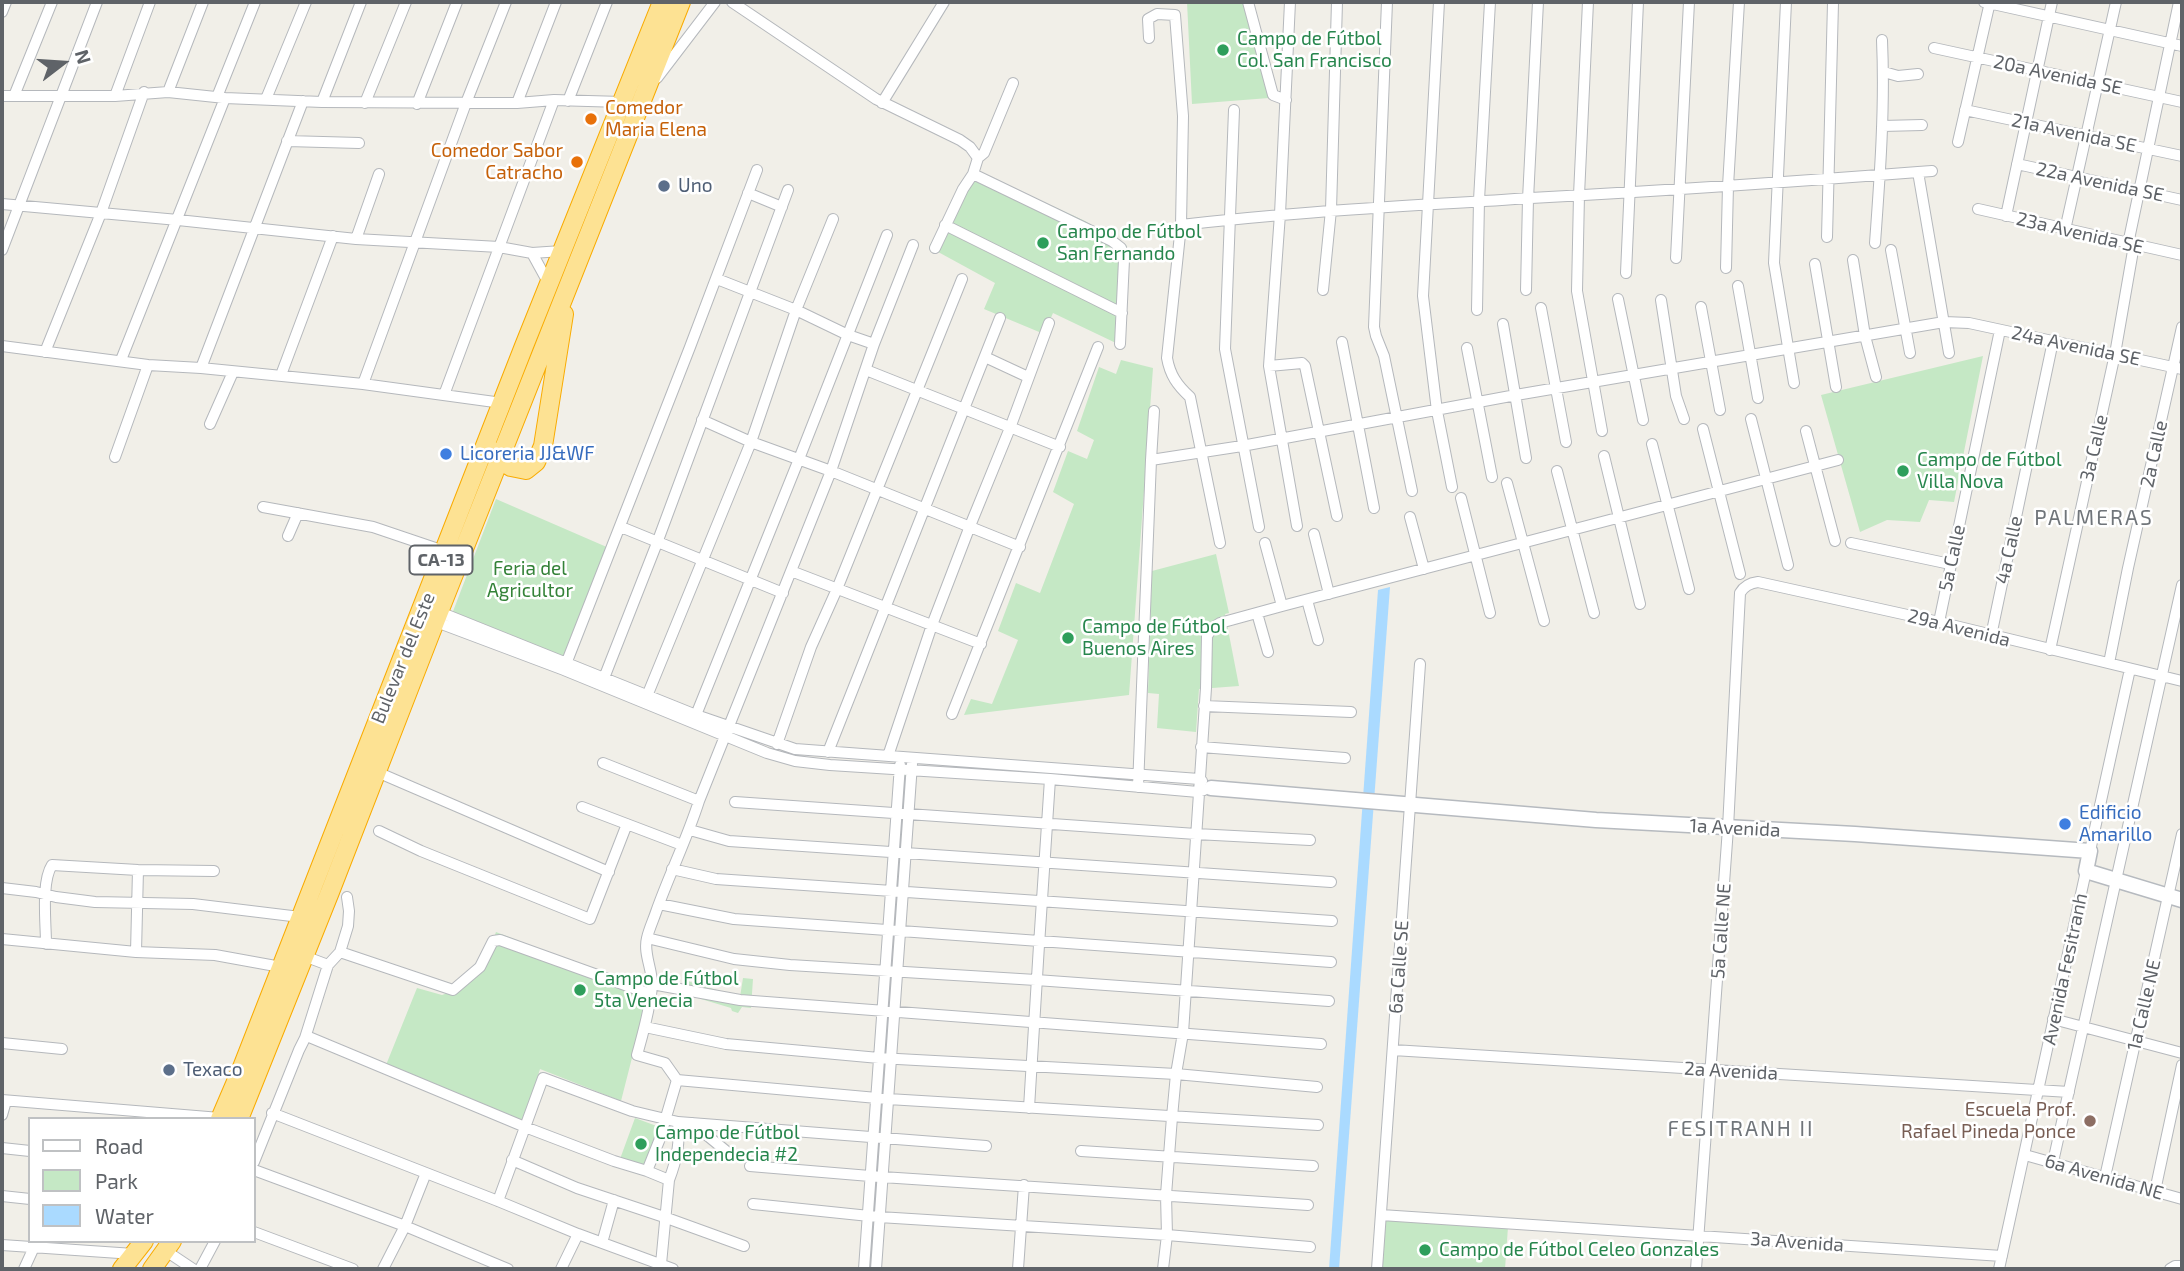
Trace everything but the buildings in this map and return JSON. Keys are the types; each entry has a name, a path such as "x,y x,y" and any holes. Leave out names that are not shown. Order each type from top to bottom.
{"highway":[{"name":"Bulevar del Este","path":"240,1117 377,772 429,614 444,551 662,2"},
{"name":"Bulevar del Este","path":"220,1117 242,1070 300,917 429,614 499,460 681,2"},
{"path":"524,346 524,370 499,436 499,460 511,467 526,470 536,462 543,446 569,283"},
{"path":"152,1269 169,1246"},
{"path":"122,1269 139,1248"}],"street":[{"path":"2,12 6,2"},
{"path":"14,96 52,2"},
{"path":"2,250 97,2"},
{"path":"115,96 150,2"},
{"path":"168,92 203,2"},
{"path":"121,360 178,220 255,2"},
{"path":"266,99 306,2"},
{"path":"321,102 361,2"},
{"path":"365,103 406,2"},
{"path":"417,104 457,2"},
{"path":"363,384 506,2"},
{"path":"517,103 556,2"},
{"path":"568,101 607,2"},
{"path":"644,95 715,2"},
{"path":"732,2 882,103 960,140 970,147 978,158"},
{"path":"882,103 944,2"},
{"path":"1248,2 1273,95 1286,100"},
{"path":"1290,2 1280,214 1269,366 1297,526"},
{"path":"1323,289 1331,210 1337,2"},
{"path":"1387,2 1374,327 1384,356 1412,491"},
{"path":"1439,2 1423,296 1437,411 1452,487"},
{"path":"1477,310 1479,201 1490,2"},
{"path":"1526,289 1538,2"},
{"path":"1588,2 1577,290 1602,430"},
{"path":"1626,274 1638,2"},
{"path":"1676,257 1689,2"},
{"path":"1726,268 1739,2"},
{"path":"1786,2 1774,263 1794,383"},
{"path":"1958,142 1988,2 2182,46"},
{"path":"2006,216 2052,2"},
{"path":"2065,230 2116,2"},
{"name":"3a Calle","path":"2050,650 2115,354 2139,191 2179,2"},
{"path":"1827,237 1833,3"},
{"path":"1149,38 1148,19 1157,14 1175,15 1183,116 1181,225 1167,358 1170,372 1178,386 1190,397 1220,543"},
{"path":"1875,243 1884,72 1882,40"},
{"name":"20a Avenida SE","path":"1934,48 2182,102"},
{"path":"1884,72 1898,76 1918,74"},
{"path":"935,248 973,174 978,158 984,153 1013,83"},
{"path":"45,352 101,213 144,92"},
{"path":"2,96 115,96 168,92 221,98 365,103 517,103 554,100 622,102"},
{"path":"444,395 554,100"},
{"path":"201,368 303,101"},
{"path":"1234,110 1225,349 1259,527"},
{"name":"21a Avenida SE","path":"1965,110 2182,156"},
{"path":"1882,126 1922,125"},
{"path":"287,141 359,143"},
{"name":"22a Avenida SE","path":"2017,164 2182,200"},
{"path":"566,666 757,170"},
{"path":"1181,225 1380,206 1528,199 1932,171"},
{"path":"1919,172 1950,353"},
{"path":"356,239 379,174"},
{"path":"973,174 1112,241 1121,248 1124,260 1120,344"},
{"path":"604,678 788,190"},
{"path":"748,192 782,207"},
{"path":"2,204 356,239 499,247 532,253 562,251"},
{"name":"23a Avenida SE","path":"1978,209 2182,255"},
{"path":"648,696 751,442 796,310 833,219"},
{"path":"945,225 1122,313"},
{"path":"696,715 887,235"},
{"path":"281,375 333,236"},
{"path":"913,245 874,344 831,471 647,938 651,989 637,1055 665,1063 677,1080 888,1099 1318,1125"},
{"path":"1891,250 1910,353"},
{"path":"532,253 549,284"},
{"path":"1853,260 1865,336 1876,377"},
{"path":"1815,264 1836,387"},
{"path":"716,279 874,344"},
{"path":"777,744 811,647 962,279"},
{"path":"1738,286 1758,398"},
{"path":"1618,299 1643,420"},
{"path":"1661,300 1676,396 1685,419"},
{"path":"1701,307 1720,411"},
{"path":"1541,308 1566,442"},
{"path":"828,752 999,318"},
{"name":"24a Avenida SE","path":"1151,460 1944,322 1969,323 2178,368"},
{"path":"888,757 932,625 1049,323"},
{"path":"1503,324 1526,458"},
{"name":"2a Calle","path":"2109,663 2128,568 2178,368 2182,327"},
{"name":"5a Calle","path":"1939,622 2000,330"},
{"name":"4a Calle","path":"1991,636 2053,341"},
{"path":"1342,342 1374,508"},
{"path":"2,346 148,365 363,384 502,403"},
{"path":"953,713 1098,347"},
{"path":"1467,348 1492,477"},
{"path":"985,357 1028,377"},
{"path":"1269,366 1302,363 1305,366 1337,516"},
{"path":"116,457 148,365"},
{"path":"866,370 1060,447"},
{"path":"210,424 233,372"},
{"path":"1138,787 1154,411"},
{"path":"1751,419 1788,565"},
{"path":"702,420 751,442 1020,547"},
{"path":"1703,429 1740,574"},
{"path":"1806,430 1835,541"},
{"path":"1652,444 1689,589"},
{"path":"1604,456 1640,604"},
{"path":"1163,1269 1172,1117 1183,1033 1196,834 1203,786 1201,747 1209,632 1220,623 1282,606 1838,460"},
{"path":"1557,471 1594,613"},
{"path":"1507,483 1544,621"},
{"path":"1461,498 1490,613"},
{"path":"262,507 373,527 444,551"},
{"path":"288,536 298,513"},
{"path":"1410,517 1424,569"},
{"path":"621,527 783,593"},
{"path":"1314,534 1329,594"},
{"path":"1265,543 1282,606"},
{"path":"1851,543 1950,564"},
{"path":"791,571 981,644"},
{"name":"29a Avenida","path":"1740,593 1749,584 1758,582 1939,622 2182,681"},
{"path":"2053,1162 2180,609 2182,585"},
{"name":"5a Calle NE","path":"1696,1269 1728,828 1740,593"},
{"path":"1307,600 1318,640"},
{"path":"1257,613 1268,652"},
{"path":"429,614 728,732 795,749 1140,775 1203,786"},
{"name":"6a Calle SE","path":"1377,1269 1420,664"},
{"path":"566,666 604,678 696,715 767,753 795,761 1138,787 1203,786"},
{"name":"Avenida Fesitranh","path":"1999,1269 2130,669"},
{"path":"1204,706 1351,712"},
{"path":"1201,747 1345,758"},
{"path":"876,1269 879,1217 874,1136 901,757"},
{"path":"864,1269 867,1214 885,1137 912,758"},
{"path":"604,763 699,801"},
{"path":"377,772 609,872"},
{"path":"1029,1108 1050,779"},
{"name":"1a Avenida","path":"1203,786 1584,820 1855,834 2090,851"},
{"path":"735,802 1310,840"},
{"path":"582,807 682,845"},
{"path":"379,831 421,852 590,919 627,824"},
{"path":"690,830 729,841 1331,883"},
{"name":"1a Calle NE","path":"2105,1177 2136,1041 2175,897 2182,834"},
{"path":"46,944 46,895 48,871 52,865 214,871"},
{"path":"672,869 716,879 1332,922"},
{"path":"136,952 138,870"},
{"path":"2087,871 2175,897"},
{"path":"2,888 95,902 193,904 300,917"},
{"path":"256,1157 305,1038 328,965 340,952 348,926 347,897"},
{"path":"659,904 734,919 1331,962"},
{"path":"647,938 734,959 789,965 1036,979 1329,1001"},
{"path":"2,939 136,952 215,955 281,967"},
{"path":"340,952 453,990 480,967 493,941 500,940 580,971 651,989 740,1000 1321,1044"},
{"path":"304,956 328,965"},
{"path":"2053,1019 2182,1053"},
{"path":"645,1027 726,1044 879,1058 1176,1074 1317,1087"},
{"path":"305,1038 309,1037 525,1127 669,1180"},
{"path":"2,1043 62,1049"},
{"name":"2a Avenida","path":"1393,1050 2069,1092"},
{"path":"2155,1191 2182,1065"},
{"path":"498,1200 543,1078 632,1111 678,1122 986,1146"},
{"path":"647,1171 677,1080"},
{"path":"2,1115 4,1101 207,1117"},
{"path":"272,1113 673,1269"},
{"path":"661,1264 669,1180 680,1143 678,1122"},
{"path":"691,1122 731,1156"},
{"path":"2,1148 28,1151"},
{"path":"1081,1151 1313,1166"},
{"name":"6a Avenida NE","path":"2025,1155 2182,1199"},
{"path":"512,1160 577,1188 744,1246"},
{"path":"750,1166 1308,1205"},
{"path":"256,1171 405,1226 509,1269"},
{"path":"383,1269 405,1226 426,1173"},
{"path":"1018,1269 1024,1185"},
{"path":"2,1196 28,1199"},
{"path":"602,1243 614,1200"},
{"path":"753,1204 879,1217 1167,1235 1310,1248"},
{"name":"3a Avenida","path":"1381,1214 2003,1256"},
{"path":"256,1233 353,1269"},
{"path":"561,1269 578,1234"},
{"path":"200,1269 214,1243"},
{"path":"2,1245 139,1248"},
{"path":"24,1269 35,1245"},
{"path":"169,1246 193,1269"},
{"path":"2170,1269 2182,1266"}],"green space":[{"name":"Campo de Fútbol Col. San Francisco","path":"1187,2 1243,2 1269,98 1192,104"},
{"path":"972,169 1085,221 1127,246 1118,344 1053,313 1044,334 984,309 995,283 929,247"},
{"path":"1983,356 1954,502 1929,500 1920,522 1887,520 1860,532 1821,395"},
{"path":"1121,360 1153,368 1129,695 964,715 971,699 992,704 1018,640 998,631 1016,583 1040,593 1074,504 1053,492 1068,451 1087,459 1094,440 1077,431 1099,367 1116,374"},
{"name":"Feria del Agricultor","path":"496,499 609,548 565,659 452,614"},
{"path":"1216,554 1229,613 1225,614 1239,686 1199,689 1196,732 1157,728 1159,694 1148,693 1152,571"},
{"path":"901,771 911,771 875,1269 865,1269"},
{"path":"496,932 649,991 621,1101 540,1069 523,1123 386,1065 417,988 442,995 456,990 487,956"},
{"path":"743,978 753,979 751,1008 742,1007 738,1013 731,1008 681,993 684,980 740,997"},
{"name":"Campo de Fútbol Independecia #2","path":"635,1118 662,1128 646,1169 620,1159"},
{"path":"1381,1217 1508,1227 1505,1269 1377,1269"}],"water":[{"path":"1390,587 1339,1269 1329,1269 1378,590"}],"place":[{"name":"Campo de Fútbol Col. San Francisco","path":"1223,50"},
{"name":"Comedor Maria Elena","path":"591,119"},
{"name":"Comedor Sabor Catracho","path":"577,162"},
{"name":"Uno","path":"664,186"},
{"name":"Campo de Fútbol San Fernando","path":"1043,243"},
{"name":"Licoreria JJ&WF","path":"446,454"},
{"name":"Campo de Fútbol Villa Nova","path":"1903,471"},
{"name":"Campo de Fútbol Buenos Aires","path":"1068,638"},
{"name":"Edificio Amarillo","path":"2065,824"},
{"name":"Campo de Fútbol 5ta Venecia","path":"580,990"},
{"name":"Texaco","path":"169,1070"},
{"name":"Escuela Prof. Rafael Pineda Ponce","path":"2090,1121"},
{"name":"Campo de Fútbol Independecia #2","path":"641,1144"},
{"name":"Campo de Fútbol Celeo Gonzales","path":"1425,1250"}],"district":[{"name":"PALMERAS","path":"2094,518"},
{"name":"FESITRANH II","path":"1741,1129"}]}
